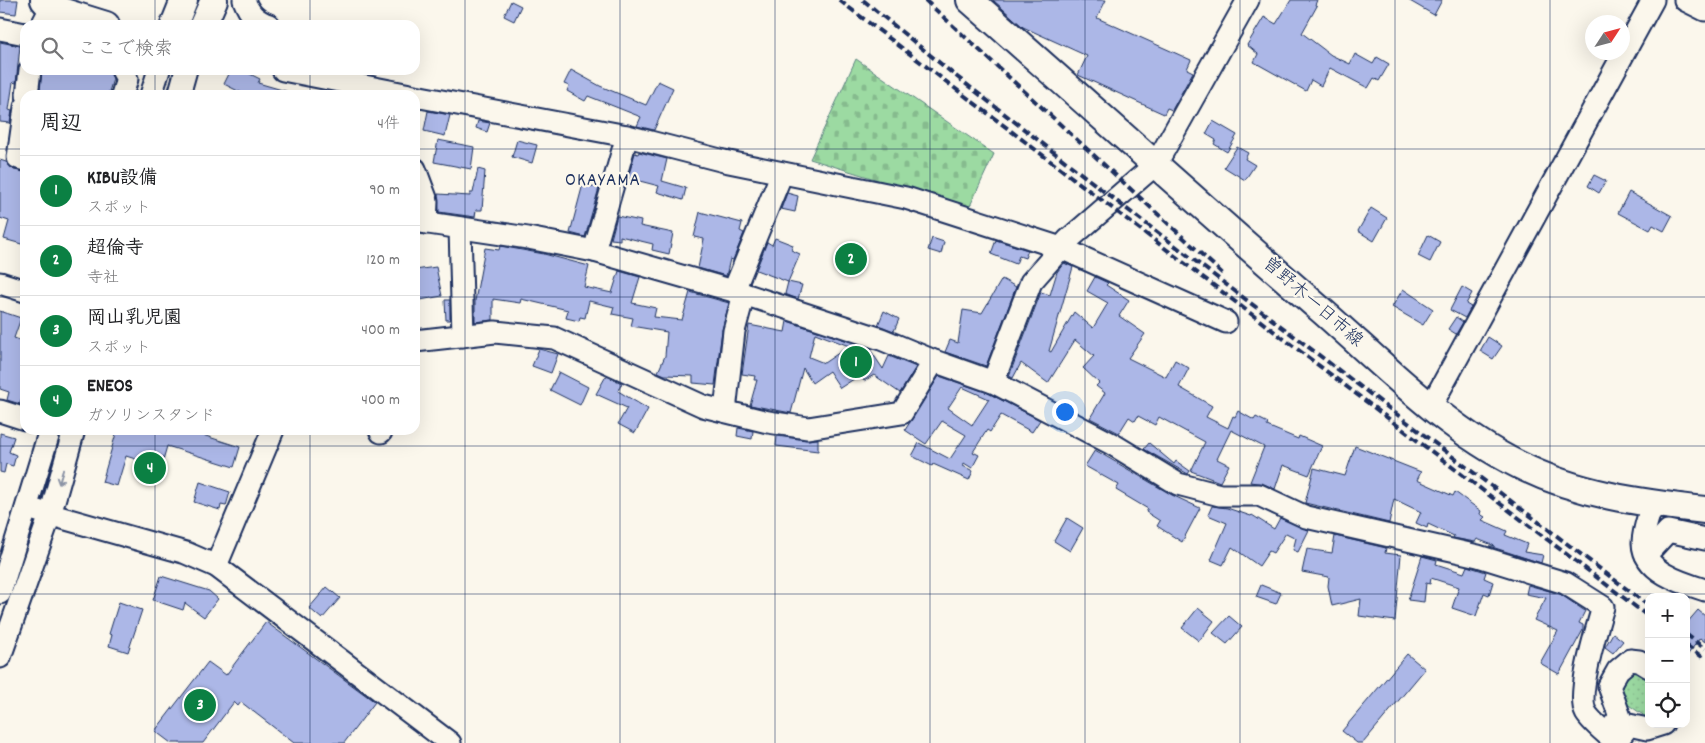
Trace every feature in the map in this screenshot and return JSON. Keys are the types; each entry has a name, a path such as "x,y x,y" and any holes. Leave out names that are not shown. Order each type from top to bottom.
{"main road":[{"path":"176,20 184,0"},
{"path":"205,20 214,0"},
{"name":"曽野木一日市線","path":"970,0 1247,247 1431,406 1467,434 1518,465 1593,492 1652,504 1705,510"},
{"path":"52,9 89,20"}],"street":[{"path":"244,0 251,15 257,20"},
{"path":"992,382 1031,282 1061,248 1156,164 1248,0"},
{"path":"1431,406 1653,0"},
{"path":"1685,0 1705,10"},
{"path":"0,29 20,33"},
{"path":"28,90 29,75"},
{"path":"124,90 127,79 125,75"},
{"path":"152,90 157,75"},
{"path":"180,90 185,75"},
{"path":"310,75 380,90"},
{"path":"420,98 627,136 724,161 906,198 1061,248 1226,322"},
{"path":"594,252 627,136"},
{"path":"20,143 18,158 20,159"},
{"path":"725,411 739,292 782,172"},
{"path":"420,182 427,201 421,222 528,238 594,252 739,292 881,339 992,382 1112,444 1178,484 1220,495 1258,495 1306,517 1440,546 1565,583 1603,607 1589,658 1584,697 1586,713 1613,740"},
{"path":"460,228 463,336"},
{"path":"0,283 20,289"},
{"path":"420,341 495,332 554,338 703,406 768,422 808,428 902,413 934,361"},
{"path":"0,411 20,417"},
{"path":"0,593 4,569 27,508 49,435"},
{"path":"0,657 50,515 73,435"},
{"path":"216,566 271,435"},
{"path":"1652,504 1645,532 1646,555 1661,572 1705,590"},
{"path":"27,508 186,553 216,566 450,743"},
{"path":"1646,555 1668,531 1705,539"},
{"path":"1613,740 1620,717 1610,686 1618,670 1630,660 1640,661 1645,664"},
{"path":"1613,740 1628,725 1650,728"}],"green space":[{"path":"856,59 994,154 969,208 810,159"},
{"path":"1630,668 1645,672 1645,716 1620,699 1620,679"}],"building":[{"path":"0,0 18,0 16,14 0,12"},
{"path":"993,0 1106,0 1097,18 1191,60 1187,69 1193,72 1172,110 1167,108 1164,114 1078,75 1087,56 1023,27"},
{"path":"1291,0 1317,0 1315,5 1317,6 1302,33 1331,55 1350,64 1355,54 1373,64 1377,57 1389,64 1379,81 1374,78 1368,88 1330,68 1321,86 1311,80 1306,91 1254,62 1258,54 1247,45 1264,17 1276,24"},
{"path":"1408,0 1442,0 1434,15"},
{"path":"511,1 521,6 514,21 504,16"},
{"path":"0,42 20,46 16,83 13,82 9,110 12,111 10,123 0,122"},
{"path":"571,70 600,86 646,105 658,81 673,88 654,130 637,126 641,117 588,96 585,101 567,91 569,86 564,84"},
{"path":"42,75 112,75 113,79 110,90 40,90"},
{"path":"228,75 252,75 260,79 258,83 282,90 236,90 224,84"},
{"path":"428,111 450,115 445,136 424,131"},
{"path":"478,121 490,123 487,132 476,128"},
{"path":"1213,121 1237,135 1227,152 1214,144 1216,140 1206,134"},
{"path":"438,140 474,147 471,169 434,162"},
{"path":"517,140 537,145 532,163 512,157"},
{"path":"1237,147 1248,153 1245,159 1255,165 1245,180 1224,167"},
{"path":"639,152 667,159 662,181 686,188 683,200 657,192 659,186 628,178 635,153 638,154"},
{"path":"0,160 6,162 14,170 20,171 20,244 4,239 9,221 0,218"},
{"path":"478,169 485,171 482,210 476,210 475,217 439,212 438,194 470,196 470,193 473,193"},
{"path":"1594,175 1606,181 1599,193 1588,186"},
{"path":"583,184 599,188 585,237 570,233"},
{"path":"1629,192 1672,216 1664,231 1653,225 1650,230 1618,213"},
{"path":"787,193 798,196 795,212 781,209"},
{"path":"1371,208 1387,218 1374,241 1358,231"},
{"path":"700,212 742,223 740,231 744,233 733,260 730,259 726,276 698,268 704,239 694,237"},
{"path":"617,216 641,221 640,226 673,233 669,254 652,250 653,244 620,236 620,240 611,239"},
{"path":"1428,235 1440,242 1430,262 1418,256"},
{"path":"775,238 793,245 791,250 800,254 788,282 756,270 767,242 772,245"},
{"path":"932,238 944,242 941,254 928,250"},
{"path":"996,240 1028,250 1025,258 1019,256 1016,264 991,254"},
{"path":"500,246 544,254 589,266 584,287 612,293 619,271 640,277 632,303 656,308 654,317 682,320 690,292 729,303 722,330 715,385 693,383 693,376 665,375 658,372 665,356 667,332 631,326 633,318 612,314 614,307 589,301 585,318 580,317 579,321 566,318 568,310 521,299 520,303 493,299 493,320 475,322 475,301 485,248 499,250"},
{"path":"1064,263 1073,267 1049,351 1051,352 1074,312 1093,328 1108,303 1087,291 1095,277 1108,283 1106,285 1129,300 1119,316 1145,334 1128,358 1166,377 1175,360 1189,368 1179,387 1212,406 1206,417 1228,428 1233,416 1235,417 1238,411 1254,420 1256,417 1268,423 1267,426 1298,439 1299,436 1322,446 1309,475 1283,465 1275,489 1264,484 1250,482 1264,447 1231,430 1217,459 1229,465 1220,482 1191,471 1205,442 1159,417 1155,425 1138,416 1135,421 1129,417 1119,433 1090,418 1105,393 1096,386 1099,383 1083,368 1094,356 1075,340 1048,383 1021,363 1013,378 1009,376 1041,292 1050,295 1057,272"},
{"path":"436,267 442,296 420,300 420,269"},
{"path":"1002,279 1016,287 986,366 945,352 950,340 958,343 963,310 982,313"},
{"path":"788,282 802,285 798,299 785,294"},
{"path":"1462,287 1472,293 1466,304 1471,307 1465,318 1450,310"},
{"path":"1403,289 1433,309 1423,325 1392,307"},
{"path":"445,300 450,300 450,320 446,320"},
{"path":"0,311 20,318 14,338 20,340 20,404 7,400 9,392 0,389"},
{"path":"884,311 899,319 894,331 878,325"},
{"path":"1456,317 1463,322 1456,334 1448,329"},
{"path":"787,321 869,348 883,369 889,356 916,367 900,393 874,375 864,381 860,375 840,388 829,371 812,383 803,368 791,413 750,405 757,380 754,380 755,376 742,374 749,325 785,332","holes":["815,333 849,346 824,363 809,357"]},
{"path":"1488,337 1502,346 1493,359 1480,351"},
{"path":"539,349 558,354 551,373 532,366"},
{"path":"559,372 588,387 580,405 550,390"},
{"path":"606,376 622,383 618,391 648,409 635,433 618,424 627,408 596,394"},
{"path":"939,376 988,393 1040,420 1032,432 1001,415 990,432 987,430 973,452 979,455 972,468 964,463 963,466 973,471 969,480 912,456 919,443 950,459 966,435 942,421 926,444 905,430","holes":["962,387 989,399 972,425 948,408"]},
{"path":"738,428 753,431 752,439 737,436"},
{"path":"0,433 14,437 9,452 16,455 13,466 6,464 4,473 0,472"},
{"path":"116,435 203,435 240,447 234,467 167,446 161,467 126,456 117,486 102,482"},
{"path":"777,436 806,440 818,439 818,451 776,446"},
{"path":"1149,443 1174,464 1176,461 1190,471 1188,474 1144,449"},
{"path":"1355,446 1421,472 1417,480 1453,496 1455,492 1481,511 1480,514 1485,517 1482,520 1507,531 1505,535 1527,544 1524,552 1543,555 1541,563 1489,546 1495,546 1477,539 1475,542 1453,538 1454,536 1428,524 1427,528 1416,523 1421,512 1394,499 1389,523 1305,503 1314,468 1345,476"},
{"path":"1095,450 1172,495 1200,508 1182,542 1157,526 1160,521 1146,512 1148,509 1116,490 1119,485 1085,466"},
{"path":"200,482 230,492 226,506 221,505 220,510 194,502"},
{"path":"1212,506 1252,515 1274,529 1280,518 1309,530 1298,552 1293,550 1296,538 1286,533 1273,553 1269,551 1259,566 1232,547 1223,565 1211,560 1227,523 1208,515"},
{"path":"1067,518 1083,528 1070,551 1054,541"},
{"path":"1335,536 1386,548 1385,553 1401,555 1395,621 1359,616 1361,599 1332,606 1328,586 1329,577 1302,572 1307,549 1332,553"},
{"path":"1422,556 1437,560 1436,564 1464,573 1467,566 1486,572 1484,578 1493,582 1489,595 1484,593 1476,616 1452,608 1459,587 1431,578 1430,584 1426,583 1424,602 1408,600"},
{"path":"161,576 209,591 218,599 204,617 185,603 183,610 153,600"},
{"path":"1261,585 1281,593 1276,604 1256,597"},
{"path":"1528,585 1560,594 1585,611 1579,623 1583,625 1583,630 1559,674 1540,663 1558,631 1534,620 1546,598 1526,594"},
{"path":"327,587 340,598 322,619 309,608"},
{"path":"119,602 142,610 128,652 109,646 112,635 109,634"},
{"path":"1198,608 1214,621 1199,641 1182,628"},
{"path":"1698,610 1705,616 1705,642 1700,638 1690,652 1690,638 1690,619"},
{"path":"1229,616 1242,627 1227,644 1213,633"},
{"path":"266,622 375,702 344,743 294,743 241,702 238,706 234,702 203,743 171,743 155,731 208,662 226,675"},
{"path":"1613,633 1623,641 1613,653 1605,647"},
{"path":"1407,654 1425,669 1363,743 1357,743 1342,731"}],"railway":[{"path":"839,0 1645,614"},
{"path":"863,0 952,73 1115,200 1645,603"},
{"path":"925,0 1223,274"},
{"path":"1690,637 1705,649"},
{"path":"1690,648 1705,659"}],"place":[{"name":"超倫寺","path":"851,259"},
{"name":"KIBU設備","path":"856,362"},
{"name":"ENEOS","path":"150,468"},
{"name":"岡山乳児園","path":"200,705"}],"district":[{"name":"OKAYAMA","path":"603,181"}]}
